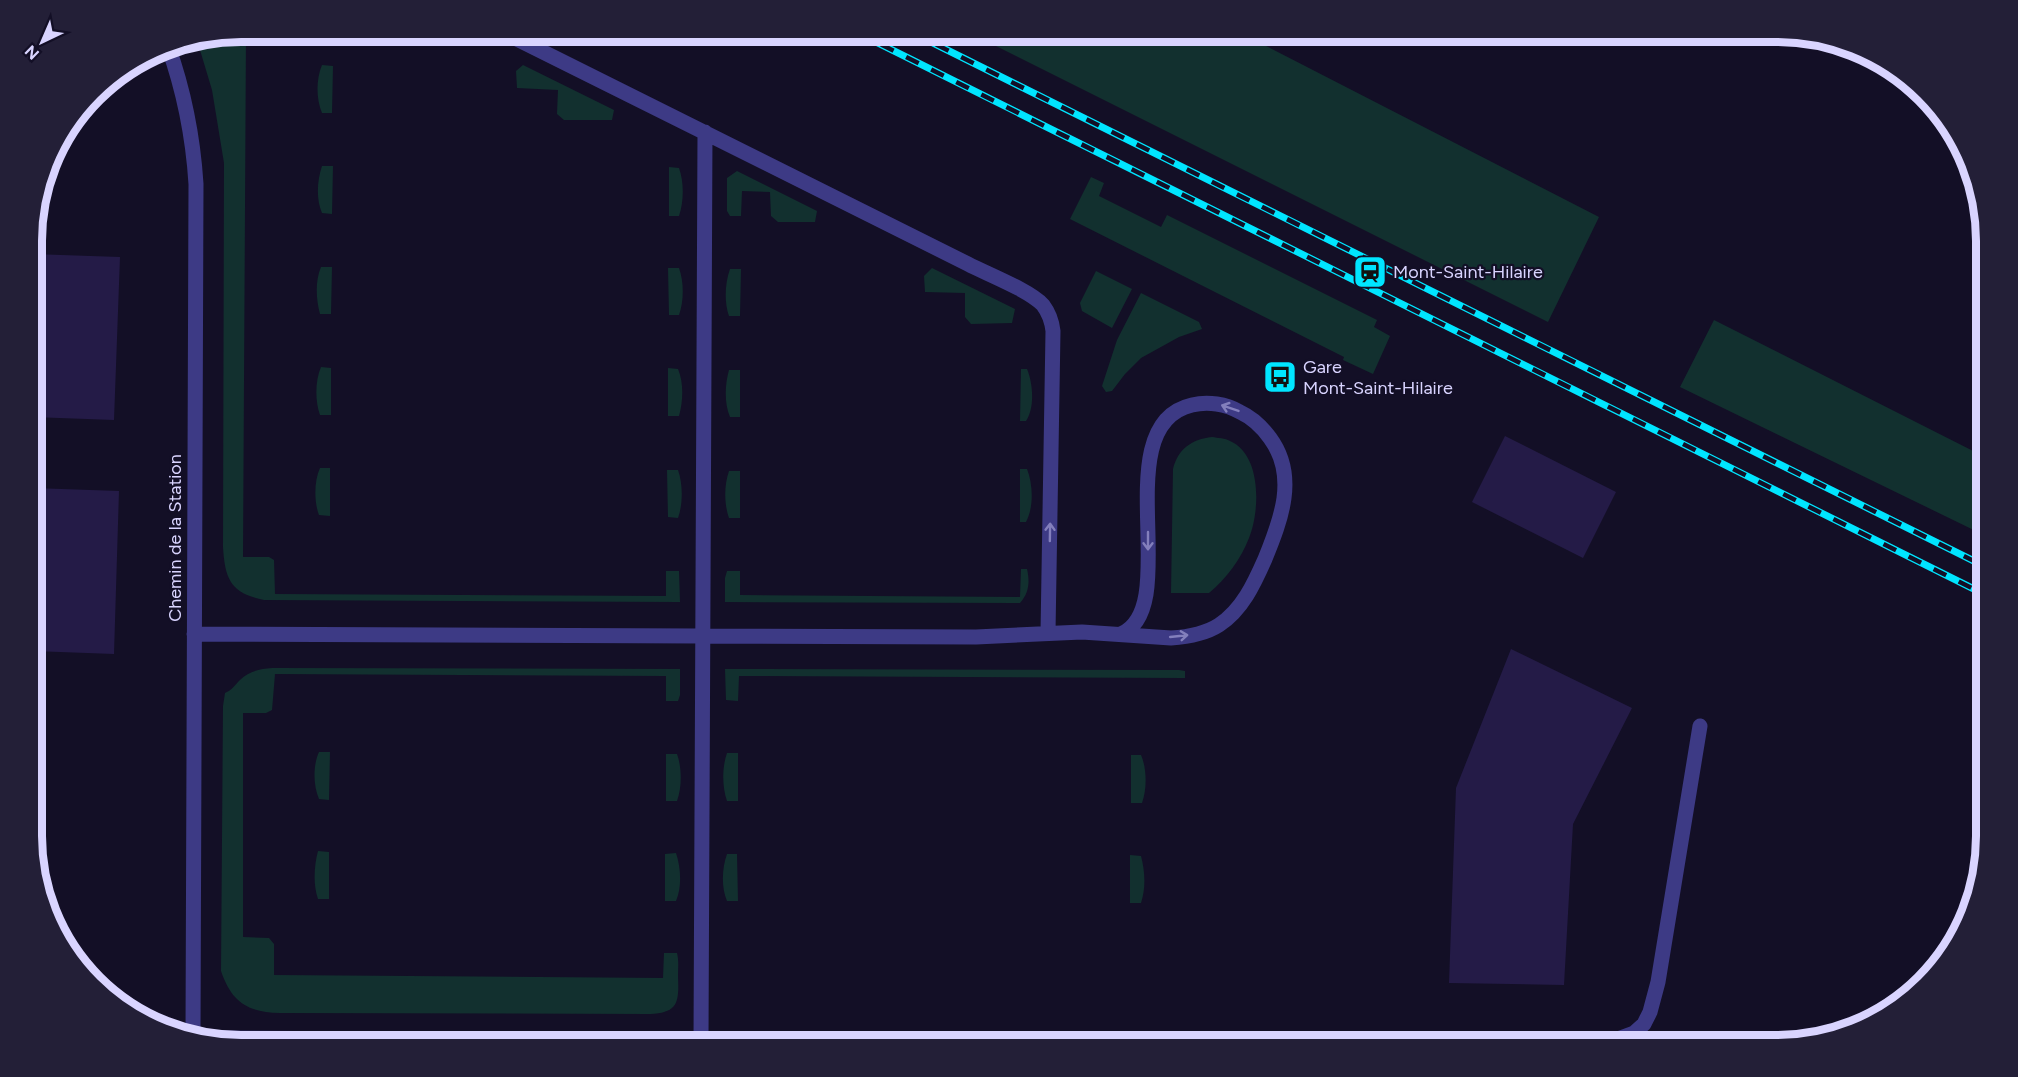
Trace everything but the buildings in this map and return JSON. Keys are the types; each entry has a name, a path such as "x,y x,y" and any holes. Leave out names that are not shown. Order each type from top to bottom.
{"street":[{"path":"523,42 1035,299 1043,306 1052,323 1053,345 1048,633"},
{"name":"Chemin de la Station","path":"171,55 188,112 194,148 196,184 193,1029"},
{"path":"700,1035 705,132"},
{"path":"194,634 984,637 1082,632 1171,638 1204,632 1217,626 1237,609 1254,582 1280,520 1284,502 1286,482 1282,458 1274,444 1256,422 1246,414 1217,404 1192,405 1170,415 1157,432 1152,443 1148,465 1148,559 1144,600 1139,619 1132,628 1121,634"},
{"path":"1628,1035 1644,1024 1658,982 1700,726"}],"green space":[{"path":"246,42 243,557 269,557 274,560 275,594 666,596 666,571 679,571 680,602 264,600 237,589 228,576 223,547 224,163 212,90 199,47"},
{"path":"988,42 1258,42 1599,217 1548,322"},
{"path":"322,65 333,66 332,113 322,113 319,102 318,83"},
{"path":"523,65 614,110 612,120 564,120 557,114 558,90 517,88 516,71"},
{"path":"322,166 333,166 332,214 322,213 319,202 318,184"},
{"path":"669,167 679,168 681,173 683,198 679,216 669,216"},
{"path":"737,171 817,211 815,222 778,222 771,216 770,192 742,191 741,216 730,216 727,211 727,178"},
{"path":"1091,177 1104,183 1099,196 1161,227 1167,215 1377,320 1374,327 1390,336 1373,374 1343,360 1344,357 1070,219"},
{"path":"321,267 332,267 331,314 320,314 317,284"},
{"path":"668,268 679,268 681,273 683,298 679,315 669,315"},
{"path":"932,268 1015,309 1012,323 971,324 965,317 965,293 925,292 924,276"},
{"path":"730,269 741,269 740,316 729,316 727,311 726,292"},
{"path":"1096,271 1132,289 1112,328 1082,311 1080,303"},
{"path":"1141,293 1199,322 1202,329 1179,337 1141,358 1112,391 1106,392 1102,386 1117,340"},
{"path":"1714,320 1976,452 1976,531 1680,387"},
{"path":"321,367 331,368 331,415 320,415 318,409 317,385"},
{"path":"668,368 678,369 680,374 682,392 679,416 668,416"},
{"path":"1021,369 1027,369 1032,388 1031,409 1026,421 1020,421"},
{"path":"729,370 740,370 740,417 730,417 728,412 726,394"},
{"path":"1212,437 1230,441 1248,458 1256,485 1253,527 1237,561 1209,593 1171,593 1173,469 1178,456 1187,446 1198,440"},
{"path":"320,468 330,468 330,516 319,515 317,510 316,485"},
{"path":"1020,469 1027,469 1031,488 1031,503 1026,522 1020,522"},
{"path":"667,470 678,470 680,476 682,500 678,518 668,517"},
{"path":"729,471 740,471 740,518 729,518 727,513 725,488"},
{"path":"1021,569 1027,569 1028,583 1027,591 1020,603 725,602 727,571 740,571 740,595 1020,597"},
{"path":"272,668 680,669 678,701 666,701 666,676 275,674 272,710 266,713 243,713 243,937 269,938 274,944 274,975 663,978 664,953 677,953 678,992 672,1008 650,1014 280,1013 259,1011 243,1004 230,991 221,971 223,706 225,693 243,677 255,671"},
{"path":"725,669 1179,670 1185,671 1185,678 739,676 738,701 726,700"},
{"path":"319,752 330,752 329,800 319,799 316,788 315,769"},
{"path":"727,753 738,753 738,801 727,801 725,795 723,771"},
{"path":"666,754 677,754 679,759 681,784 677,801 666,801"},
{"path":"1131,755 1141,755 1144,766 1145,785 1142,803 1131,803"},
{"path":"318,851 329,852 329,899 318,899 316,894 315,875"},
{"path":"676,853 680,877 678,896 676,901 665,901 665,854"},
{"path":"727,854 737,854 738,901 727,901 725,896 723,877"},
{"path":"1130,855 1141,856 1144,885 1141,903 1130,903"}],"railway":[{"path":"876,42 1976,590"},
{"path":"931,42 1976,562"}],"place":[{"name":"Mont-Saint-Hilaire","path":"1370,272"},
{"name":"Gare Mont-Saint-Hilaire","path":"1280,377"}]}
